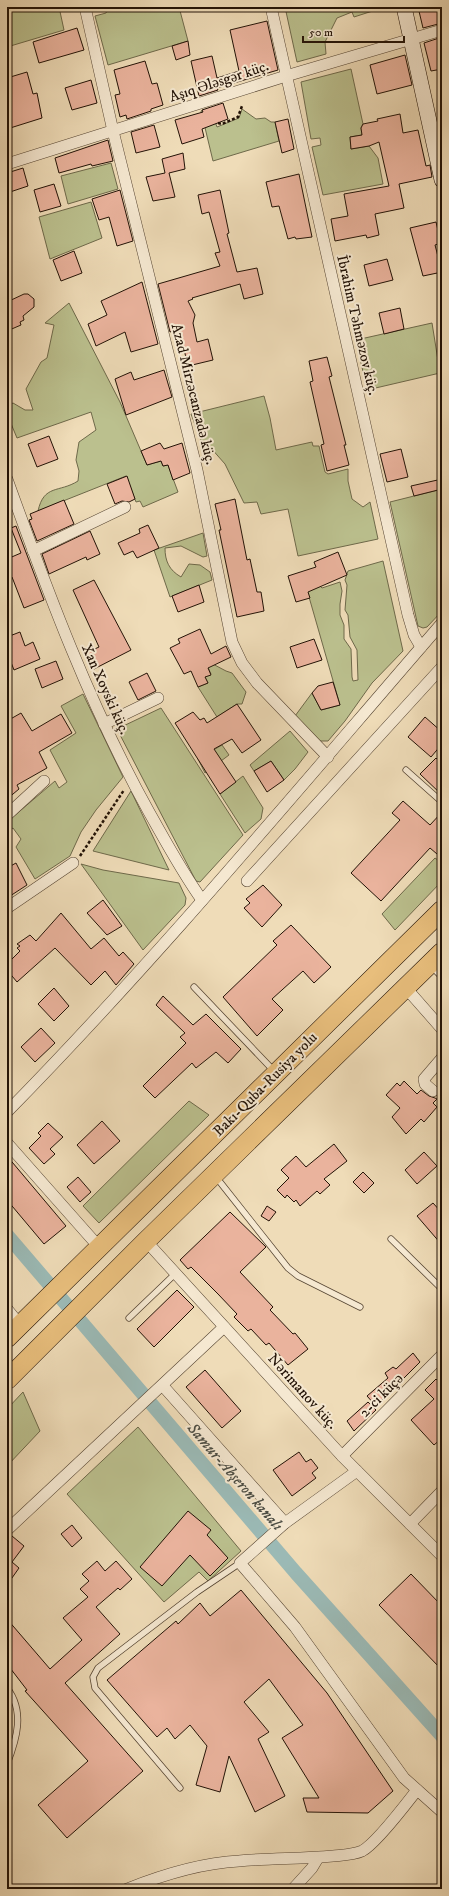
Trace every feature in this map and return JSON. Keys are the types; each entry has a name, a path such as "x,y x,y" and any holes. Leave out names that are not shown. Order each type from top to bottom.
{"highway":[{"name":"Bakı-Quba-Rusiya yolu","path":"25,1320 442,910"},
{"name":"Bakı-Quba-Rusiya yolu","path":"7,1380 146,1241 406,988 438,965"},
{"path":"7,1338 25,1320"}],"street":[{"name":"Azad Mirzəcanzadə küç.","path":"85,7 113,131 197,470 232,642 242,663 257,683 328,757"},
{"name":"İbrahim Təhməzov küç.","path":"271,7 408,615 414,635 421,647"},
{"path":"404,7 442,180"},
{"name":"Aşıq Ələsgər küç.","path":"7,164 286,76 442,30"},
{"name":"Xan Xoyski küç.","path":"7,479 33,551 78,666 104,724 131,780 185,876 202,900"},
{"path":"33,551 125,507"},
{"path":"7,1112 202,900 328,757 442,623"},
{"path":"247,881 442,667"},
{"path":"104,724 158,698"},
{"path":"7,815 44,781"},
{"path":"7,908 73,863"},
{"path":"406,988 442,1029"},
{"path":"433,1091 425,1084 424,1079 442,1058"},
{"path":"7,1143 93,1253"},
{"name":"Nərimanov küç.","path":"146,1241 342,1456 442,1556"},
{"path":"7,1309 25,1320"},
{"path":"7,1530 162,1388 224,1327"},
{"name":"2-ci küçə","path":"342,1456 442,1355"},
{"path":"162,1388 285,1523"},
{"path":"357,1471 285,1523 240,1563 295,1627 404,1778 442,1812"},
{"path":"410,1524 442,1491"},
{"path":"127,1889 152,1885 189,1869 225,1862 318,1858 351,1854 363,1850 380,1835 417,1790"},
{"path":"293,1889 312,1868 318,1858"}],"lane":[{"path":"406,770 442,802"},
{"path":"194,987 276,1073"},
{"path":"215,1175 288,1268 298,1276 360,1307"},
{"path":"391,1238 442,1289"},
{"path":"129,1318 176,1274"},
{"path":"180,1788 95,1688 93,1677 98,1668 104,1663 197,1592 240,1563"},
{"path":"7,1688 13,1696 18,1717 17,1732 7,1764"}],"path":[{"path":"218,123 222,124 238,117 242,106"},
{"path":"73,863 81,855 131,780"}],"green space":[{"path":"7,7 59,7 64,30 7,47"},
{"path":"109,7 179,7 188,41 108,65 95,16 106,13"},
{"path":"285,7 385,7 354,17 352,12 337,18 325,42 326,54 297,62"},
{"path":"351,69 363,124 361,128 362,135 350,137 351,149 369,146 378,158 383,184 323,195 312,147 321,145 320,138 311,139 301,82"},
{"path":"210,108 217,127 239,118 242,109 256,119 265,118 271,122 275,122 279,141 213,161 201,111"},
{"path":"111,163 118,189 68,204 61,176"},
{"path":"91,202 102,238 50,259 39,217"},
{"path":"69,303 120,402 147,465 161,461 163,466 168,465 178,492 143,507 140,501 136,502 126,476 38,511 41,502 48,493 78,481 79,471 76,460 79,442 96,430 91,412 17,438 7,414 7,406 13,403 25,410 33,410 26,389 41,362 47,358 54,325 45,323"},
{"path":"432,323 440,373 367,390 356,340"},
{"path":"264,396 276,450 312,442 313,446 319,446 325,472 328,474 348,469 348,481 352,499 363,507 370,502 378,539 298,556 288,509 261,514 257,502 244,503 225,464 210,447 201,440 191,414"},
{"path":"442,489 442,611 427,627 423,628 418,626 390,502"},
{"path":"203,533 207,556 203,557 181,546 165,548 166,557 168,565 181,577 189,564 200,565 210,572 212,580 170,597 154,550"},
{"path":"383,561 403,651 372,683 345,721 328,741 320,741 295,716 312,693 321,710 340,705 307,590 320,586 322,588 340,582 342,591 340,615 344,625 344,639 351,649 353,681 358,680 357,650 350,637 348,615 345,610 347,585 345,580 348,571"},
{"path":"209,662 232,673 246,692 242,704 237,704 217,717 198,687 208,683 205,677 211,674 206,663"},
{"path":"83,694 123,777 96,810 81,832 70,856 35,879 16,847 21,839 13,828 7,832 7,822 55,781 59,788 67,782 50,750 76,733 61,706"},
{"path":"161,708 243,835 200,882 196,881 117,729"},
{"path":"290,731 308,752 295,769 284,780 271,761 254,771 250,765"},
{"path":"222,745 229,755 205,773 198,759"},
{"path":"243,776 263,808 261,819 245,833 220,794"},
{"path":"131,791 169,870 93,851"},
{"path":"435,858 442,863 442,881 395,930 382,914"},
{"path":"81,864 103,870 179,883 186,898 185,905 143,950"},
{"path":"189,1101 209,1115 99,1223 83,1206"},
{"path":"23,1392 40,1431 7,1466 7,1409"},
{"path":"138,1427 241,1551 208,1581 199,1572 164,1602 67,1494"}],"building":[{"path":"418,7 440,7 442,23 423,28"},
{"path":"267,21 278,70 217,88 218,90 199,96 191,61 212,56 217,78 239,71 230,30"},
{"path":"77,28 84,50 39,63 33,42"},
{"path":"442,37 442,69 431,71 424,43"},
{"path":"188,41 190,55 176,60 172,46"},
{"path":"405,55 412,85 377,94 370,65"},
{"path":"145,61 152,84 157,83 163,105 151,109 151,111 127,119 126,115 120,117 115,95 120,94 114,70"},
{"path":"27,72 33,94 37,93 42,118 7,129 7,78"},
{"path":"91,80 97,103 72,110 65,88"},
{"path":"223,103 228,119 202,129 204,137 182,144 175,120 203,112 202,110"},
{"path":"400,114 403,133 418,130 426,166 430,165 432,177 399,184 404,208 375,214 379,235 367,238 366,235 335,241 331,219 348,216 344,194 389,186 379,142 369,146 351,149 350,137 362,135 361,128 363,124"},
{"path":"288,119 294,149 282,153 275,122"},
{"path":"154,125 160,147 136,153 131,132"},
{"path":"108,140 113,161 92,166 91,164 59,173 55,158"},
{"path":"183,153 185,169 169,173 175,197 153,201 146,177 165,173 162,159"},
{"path":"23,168 28,186 7,193 7,173"},
{"path":"299,174 312,237 296,239 295,237 288,239 279,206 272,207 266,182"},
{"path":"54,184 61,206 40,212 34,190"},
{"path":"120,190 133,241 117,246 109,217 99,220 92,199"},
{"path":"220,190 229,233 227,234 237,272 257,268 263,294 244,299 240,284 192,298 193,299 188,301 195,315 193,323 197,342 208,339 213,360 188,366 179,329 170,332 158,284 220,266 215,253 220,252 209,212 202,214 198,195"},
{"path":"436,222 441,243 435,245 442,272 423,276 410,228"},
{"path":"74,251 82,273 61,281 53,260"},
{"path":"387,259 393,280 369,286 364,265"},
{"path":"142,282 158,344 131,352 125,332 96,346 88,324 107,315 101,301"},
{"path":"24,294 28,294 34,299 34,307 23,316 24,320 20,322 21,325 7,331 7,302"},
{"path":"400,308 404,329 384,334 379,313"},
{"path":"327,357 332,376 329,377 346,445 344,445 349,465 327,471 321,445 324,444 310,382 313,381 309,361"},
{"path":"164,370 172,397 126,415 115,379 131,372 134,380"},
{"path":"49,436 58,459 37,467 28,444"},
{"path":"160,443 164,449 182,443 190,473 173,480 168,465 163,466 161,461 147,465 141,451"},
{"path":"401,449 408,477 387,482 380,454"},
{"path":"127,476 135,499 129,502 122,501 115,504 107,484"},
{"path":"442,479 442,489 414,496 411,486"},
{"path":"235,499 247,560 250,559 257,592 261,592 264,611 237,617 215,504"},
{"path":"64,500 74,524 37,541 29,520 32,519 30,514"},
{"path":"148,525 159,548 137,558 133,551 124,555 118,543 140,533 139,529"},
{"path":"16,526 44,600 24,608 12,577 7,579 7,559 21,553 11,528"},
{"path":"90,531 100,554 87,560 86,557 49,574 42,554"},
{"path":"338,552 347,575 308,592 310,598 296,602 288,576 316,567 314,562"},
{"path":"94,580 131,650 92,670 86,653 99,647 73,590"},
{"path":"199,585 204,602 178,612 172,596"},
{"path":"200,629 211,654 226,646 231,657 208,668 211,675 205,677 208,683 198,687 191,671 184,674 170,648 180,643 178,639"},
{"path":"20,632 25,646 33,642 40,659 14,670 7,652 7,637"},
{"path":"314,639 322,660 297,668 290,647"},
{"path":"56,661 63,679 42,688 35,669"},
{"path":"147,673 156,691 138,700 129,682"},
{"path":"333,682 340,705 321,710 312,693 318,686"},
{"path":"237,704 261,740 242,753 232,739 214,749 236,782 220,794 175,723 193,712 200,720 204,718 207,723"},
{"path":"21,713 32,731 61,714 72,733 39,752 47,768 17,785 19,789 7,799 7,721"},
{"path":"425,717 442,732 442,744 431,757 408,737"},
{"path":"436,758 442,764 442,795 420,774"},
{"path":"271,761 284,780 267,792 254,771"},
{"path":"403,801 430,825 442,812 442,848 437,854 430,848 381,901 351,873 400,820 392,813"},
{"path":"16,863 27,885 7,898 7,868"},
{"path":"263,885 282,905 262,927 244,908 250,903 246,899"},
{"path":"103,900 122,926 107,935 87,913"},
{"path":"61,913 91,949 104,938 119,956 123,952 134,964 116,985 105,971 91,985 55,948 17,982 7,970 7,964 20,951 17,948 20,946 17,944 30,935 36,941"},
{"path":"291,925 331,967 314,983 303,971 272,999 283,1010 257,1036 223,997 277,945 273,941"},
{"path":"54,988 69,1006 54,1021 38,1004"},
{"path":"163,996 193,1025 206,1014 241,1049 228,1063 216,1052 196,1068 192,1063 155,1098 143,1086 186,1043 180,1037 185,1033 156,1005"},
{"path":"41,1028 55,1043 35,1062 21,1047"},
{"path":"404,1081 417,1094 421,1090 429,1096 437,1099 433,1103 437,1107 424,1122 421,1119 406,1134 392,1117 400,1108 386,1095 397,1083 400,1086"},
{"path":"102,1121 120,1141 94,1164 77,1145"},
{"path":"48,1123 63,1137 50,1149 55,1154 44,1164 29,1148 41,1136 38,1133"},
{"path":"334,1144 347,1161 324,1179 330,1185 320,1194 317,1191 300,1206 296,1200 294,1202 287,1195 285,1198 277,1190 289,1178 281,1170 296,1156 306,1167"},
{"path":"424,1152 437,1166 417,1184 405,1170"},
{"path":"7,1156 66,1226 44,1244 7,1200"},
{"path":"363,1172 374,1183 364,1193 353,1182"},
{"path":"78,1177 91,1192 80,1202 67,1187"},
{"path":"433,1203 442,1213 442,1245 417,1216"},
{"path":"267,1206 276,1212 269,1221 261,1216"},
{"path":"230,1212 266,1247 240,1272 273,1307 270,1310 293,1334 295,1333 308,1349 288,1365 269,1343 266,1345 251,1329 248,1331 234,1317 237,1314 218,1294 191,1267 188,1269 180,1260"},
{"path":"177,1290 194,1307 154,1347 137,1329"},
{"path":"413,1353 420,1362 376,1406 367,1396 388,1378 385,1373 393,1367 396,1369"},
{"path":"205,1370 241,1411 222,1428 186,1387"},
{"path":"436,1379 442,1385 442,1438 434,1445 411,1420 434,1399 425,1390"},
{"path":"368,1402 376,1410 354,1431 347,1421"},
{"path":"299,1452 306,1462 311,1459 318,1468 312,1473 316,1478 292,1496 273,1470"},
{"path":"188,1511 211,1530 207,1535 228,1558 210,1576 190,1555 162,1586 140,1567"},
{"path":"72,1525 82,1538 72,1547 61,1534"},
{"path":"12,1536 24,1546 12,1562 19,1568 7,1585 7,1541"},
{"path":"97,1561 105,1571 116,1561 132,1579 120,1590 118,1588 96,1607 120,1634 65,1683 143,1771 67,1838 38,1805 88,1761 25,1691 27,1690 7,1664 7,1619 50,1669 82,1640 63,1618 88,1597 80,1589 89,1581 82,1574"},
{"path":"411,1574 442,1606 442,1670 379,1605"},
{"path":"241,1590 327,1693 393,1791 368,1813 307,1812 303,1798 319,1798 282,1738 303,1725 269,1679 244,1702 269,1732 258,1739 285,1796 255,1812 229,1756 220,1792 196,1785 207,1746 190,1725 175,1739 167,1728 157,1737 107,1680 176,1621 178,1624 200,1603 210,1616"}],"waterway":[{"name":"Samur-Abşeron kanalı","path":"7,1235 296,1573 442,1736"}]}
